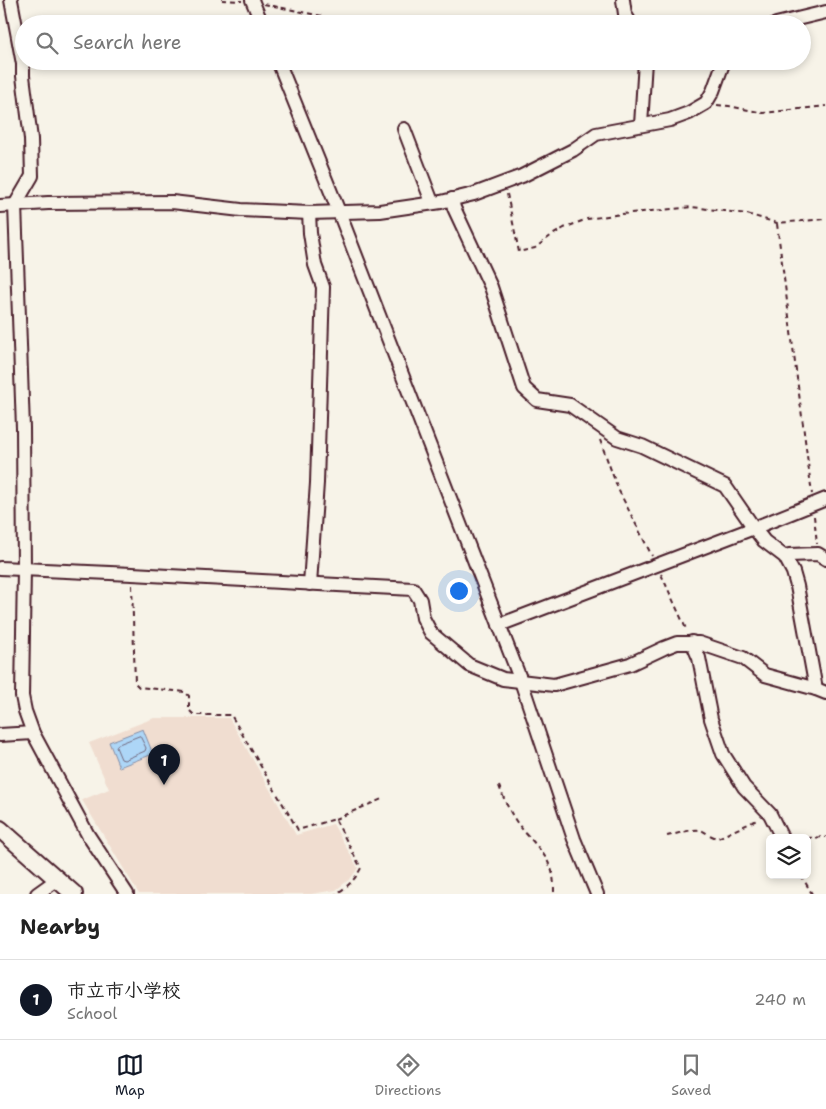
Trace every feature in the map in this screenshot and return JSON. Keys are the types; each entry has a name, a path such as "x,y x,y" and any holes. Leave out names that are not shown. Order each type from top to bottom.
{"main road":[{"path":"0,829 74,894"}],"street":[{"path":"11,0 15,21"},
{"path":"623,0 626,15"},
{"path":"253,1 258,15"},
{"path":"811,16 826,12"},
{"path":"23,70 31,139 32,176 15,205 23,428 24,569 22,696 33,733 88,835 127,894"},
{"path":"282,70 340,212 521,681 574,839 597,894"},
{"path":"641,125 644,70"},
{"path":"0,206 48,203 172,202 241,210 309,214 380,211 452,199 474,194 522,176 573,150 596,134 670,120 689,113 706,104 721,70"},
{"path":"404,129 432,202"},
{"path":"0,568 414,589 420,600 422,618 431,633 469,665 497,677 554,685 630,664 677,643 692,642 744,658 765,675 821,691 797,586 785,557 764,541 725,486 642,446 617,438 570,405 537,400 524,388 491,287 454,208 452,199"},
{"path":"309,214 315,265 323,288 317,483 310,584"},
{"path":"499,625 826,499"},
{"path":"785,557 789,555 822,556"},
{"path":"692,642 699,658 711,720 723,754 744,787 770,814 780,834"},
{"path":"0,735 33,733"},
{"path":"37,894 58,880"}],"path":[{"path":"222,0 253,1 318,15"},
{"path":"706,104 729,106 762,113 826,106"},
{"path":"504,182 519,252 535,248 564,228 587,219 622,214 692,207 748,214 776,223 826,219"},
{"path":"776,223 813,504 822,556"},
{"path":"593,422 618,489 657,565 692,642"},
{"path":"132,574 135,682 139,687 185,692 189,696 189,710 194,715 231,715 298,830 335,819 382,798"},
{"path":"498,786 518,823 550,864 554,880 554,894"},
{"path":"667,836 701,830 711,837 718,838 770,814"},
{"path":"335,819 361,868 356,878 336,894"},
{"path":"811,838 826,837"},
{"path":"803,879 812,894"}],"shaded area":[{"path":"154,718 229,718 296,835 333,824 358,868 351,878 336,890 311,894 139,894 82,800 109,789 89,743"}],"water":[{"path":"143,729 153,754 119,767 109,742"}],"place":[{"name":"市立市小学校","path":"164,785"}]}
